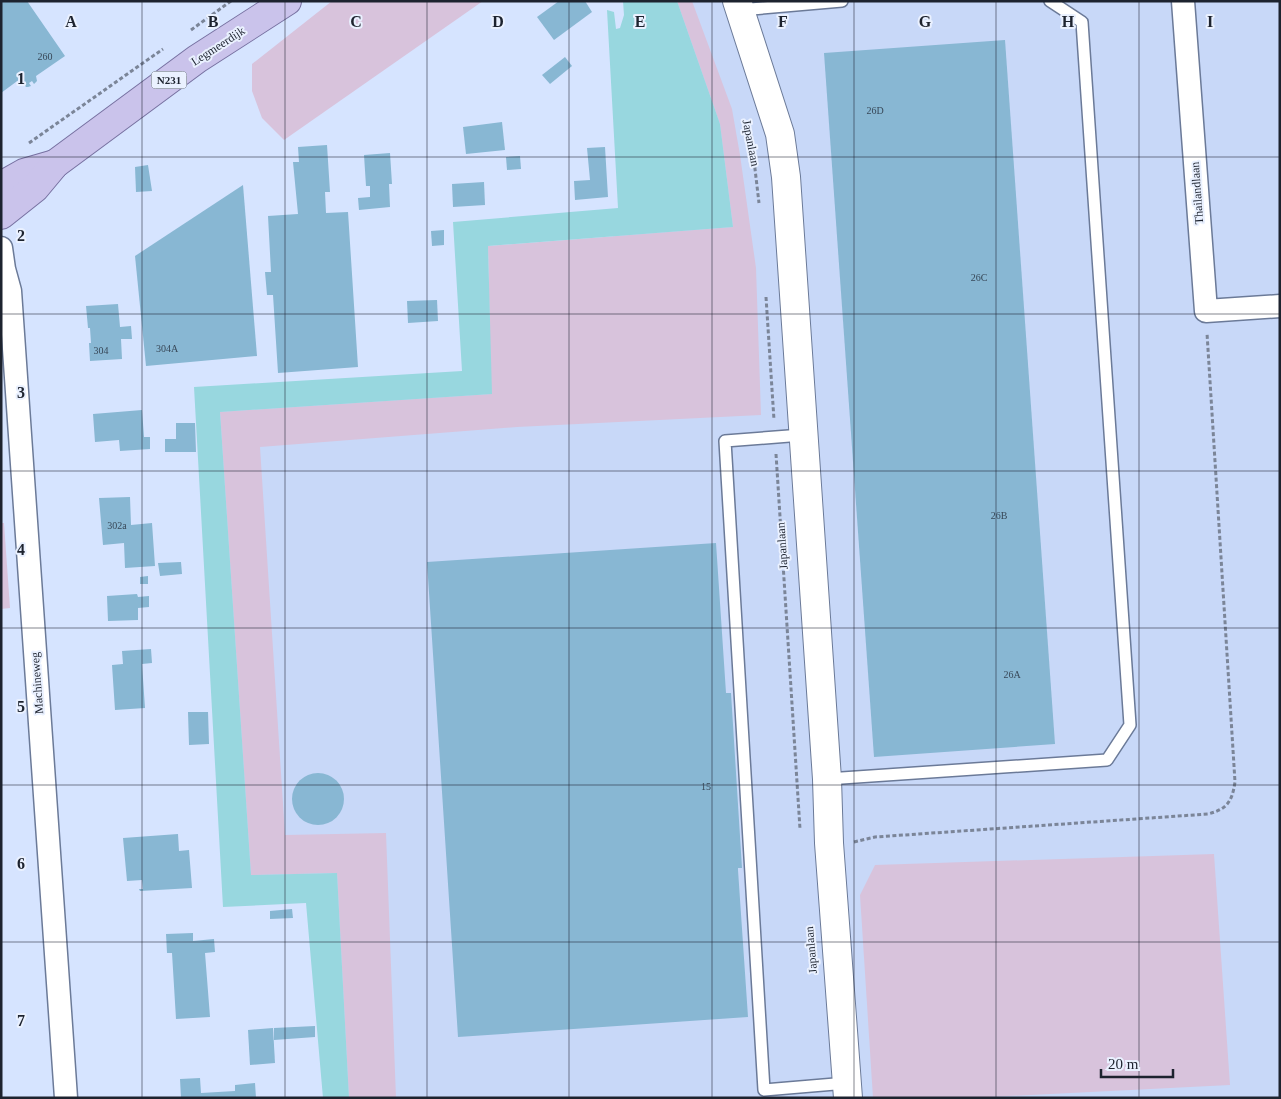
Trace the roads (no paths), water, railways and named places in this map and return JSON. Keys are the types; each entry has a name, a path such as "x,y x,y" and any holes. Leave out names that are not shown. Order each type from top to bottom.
{"main road":[{"name":"Legmeerdijk","path":"1,215 35,188 55,164 197,59 287,1"},
{"name":"Legmeerdijk","path":"1,186 24,174 55,164"}],"street":[{"name":"Thailandlaan","path":"1183,1 1206,311 1280,306"},
{"name":"Japanlaan","path":"738,6 770,99 784,154 827,778 830,853 848,1091"},
{"name":"Machineweg","path":"2,262 10,291 66,1098"}],"lane":[{"path":"738,6 842,1"},
{"path":"827,778 1107,760 1130,725 1082,22 1050,1"},
{"path":"802,435 725,441 764,1090 848,1091"}]}
